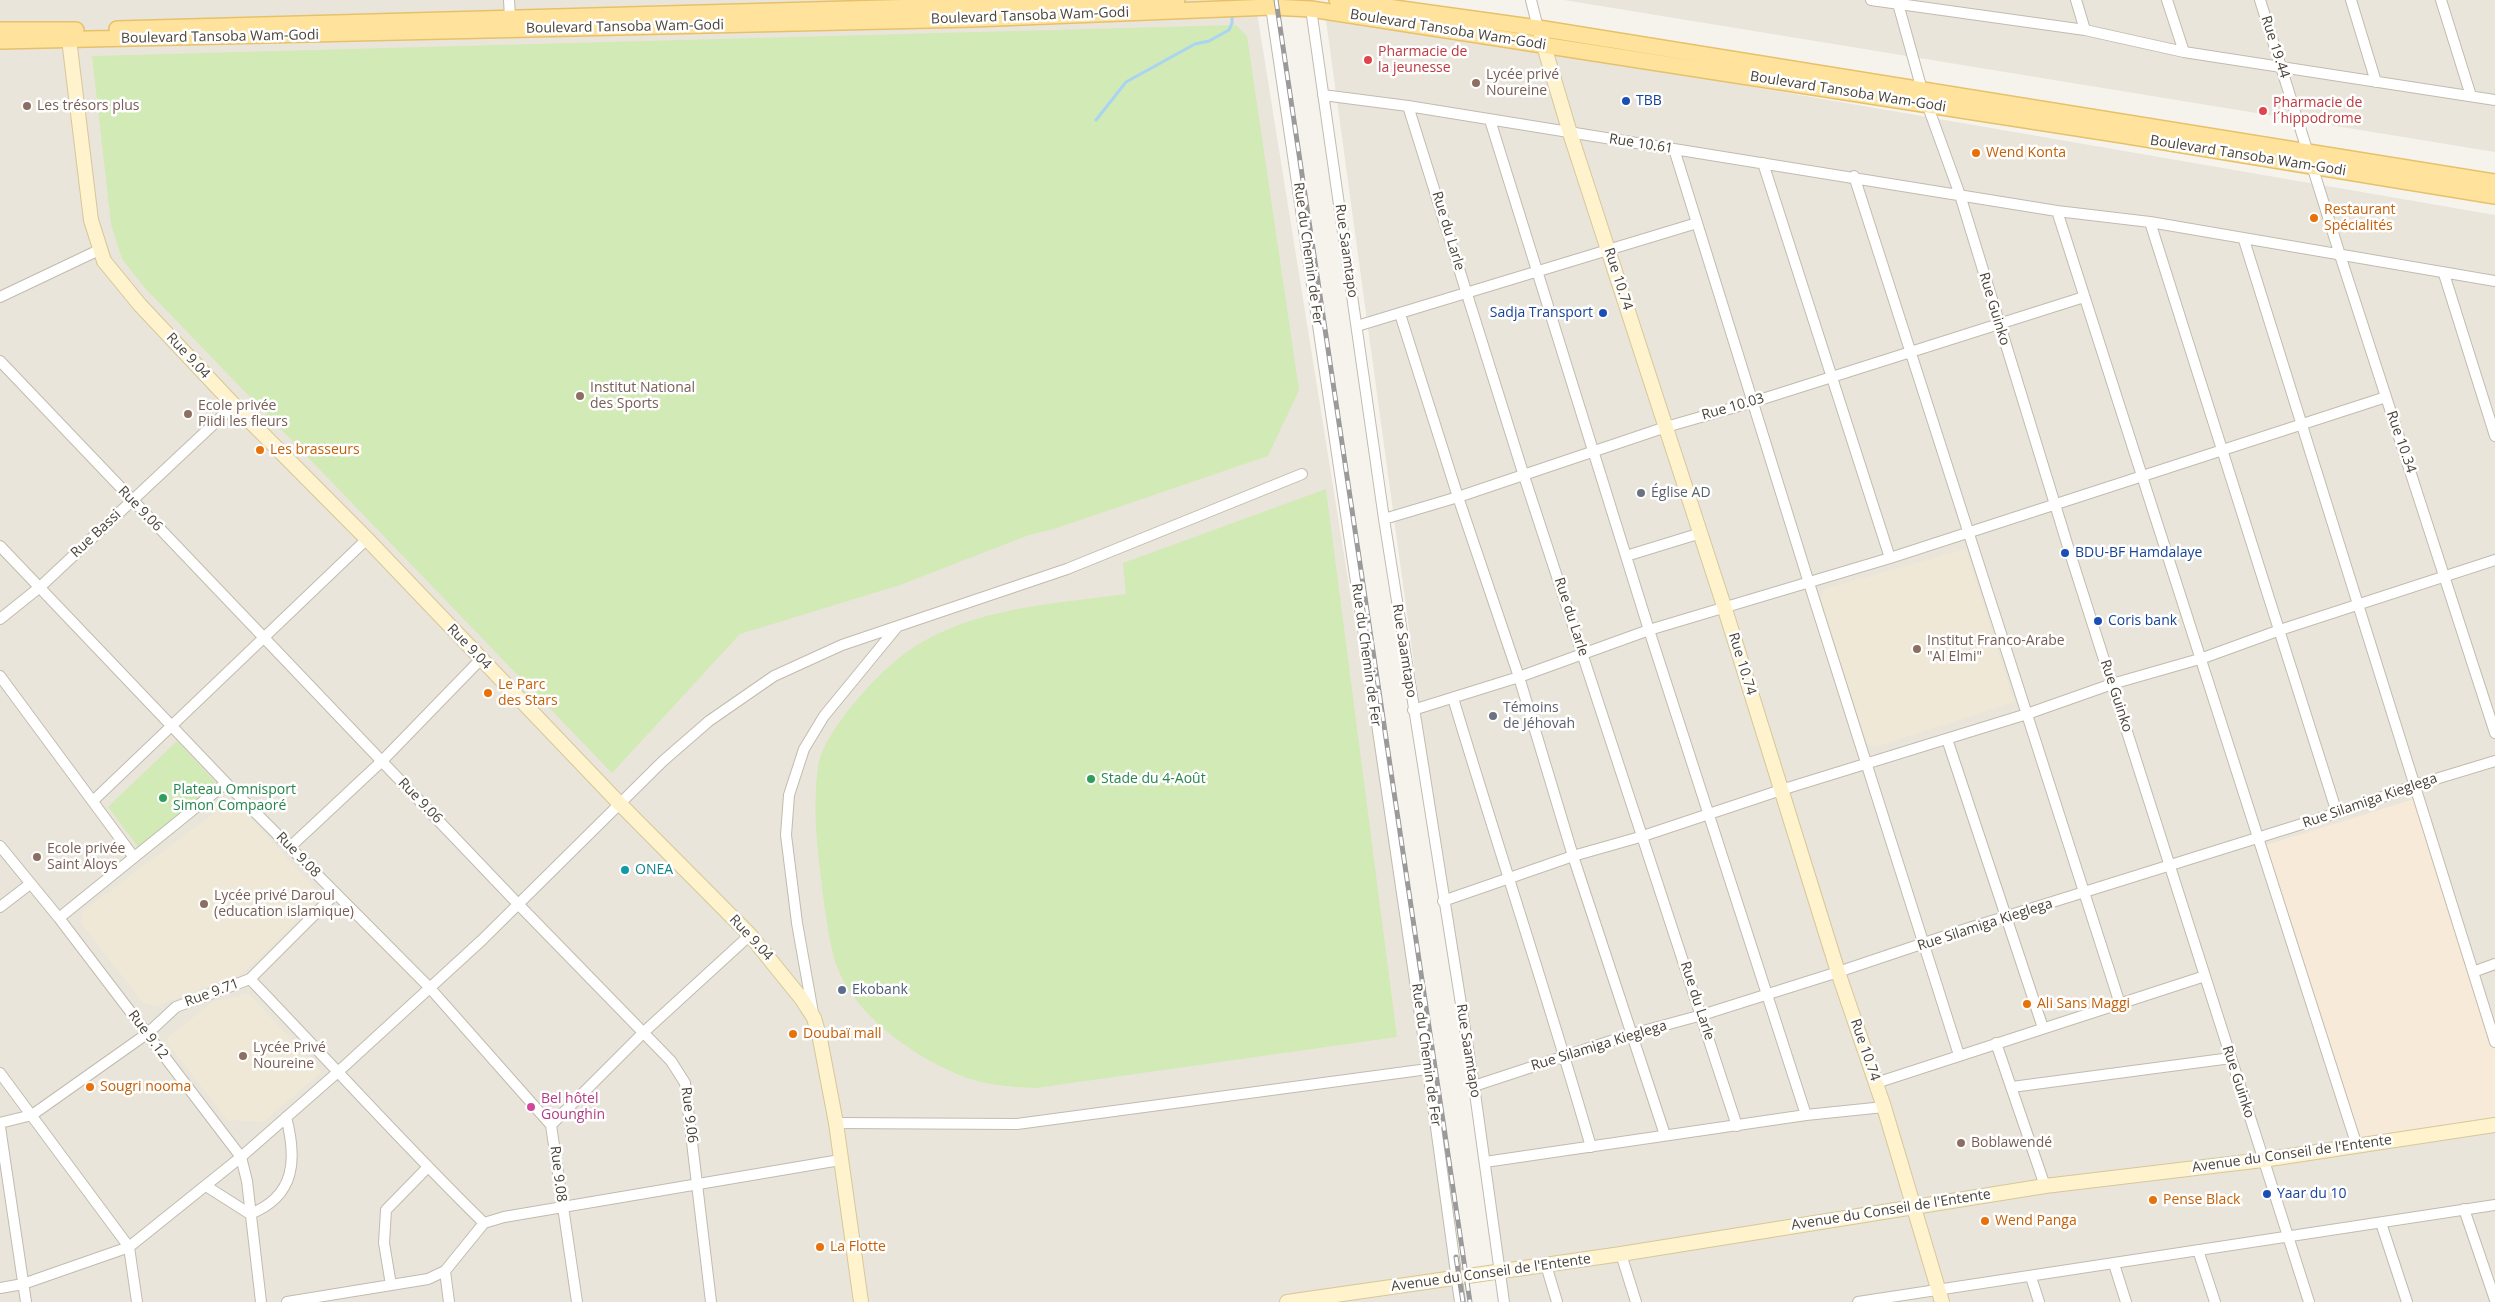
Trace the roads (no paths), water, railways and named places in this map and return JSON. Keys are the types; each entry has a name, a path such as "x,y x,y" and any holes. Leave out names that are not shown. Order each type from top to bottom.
{"main road":[{"name":"Boulevard Tansoba Wam-Godi","path":"0,41 68,36 510,17 1177,0"},
{"name":"Boulevard Tansoba Wam-Godi","path":"1337,0 1538,28 2495,182"},
{"name":"Boulevard Tansoba Wam-Godi","path":"0,30 68,36 973,19 1311,4 1543,44 2495,196"},
{"name":"Rue 10.74","path":"1538,28 1570,133 1701,533 1838,972 1884,1107 1940,1296"},
{"name":"Rue 9.04","path":"68,36 84,182 99,250 110,269 140,305 234,406 367,539 619,803 750,934 779,968 814,1018 820,1039 836,1123 840,1160 853,1232 861,1302"},
{"name":"Avenue du Conseil de l'Entente","path":"1287,1302 1621,1254 2045,1186 2263,1160 2495,1125"}],"street":[{"path":"508,0 510,17"},
{"path":"1531,0 1538,28"},
{"path":"1871,0 1897,2 2085,30 2184,52 2495,100"},
{"path":"2076,0 2085,30"},
{"path":"2167,0 2184,52"},
{"name":"Rue 19.44","path":"2260,0 2309,151"},
{"path":"2351,0 2376,82"},
{"path":"2441,0 2471,96"},
{"name":"Rue Guinko","path":"1897,2 1922,90 1960,195 2055,506 2309,1302"},
{"name":"Rue Saamtapo","path":"1311,4 1384,519 1443,901 1474,1086 1502,1271 1504,1302"},
{"name":"Rue du Chemin de Fer","path":"1271,7 1428,1069 1460,1302"},
{"name":"Rue 10.61","path":"1323,94 1854,176 2058,211 2150,222 2244,240 2495,281"},
{"name":"Rue du Larle","path":"1408,106 1640,837 1702,1015 1737,1126"},
{"path":"1490,120 1649,630 1710,813 1806,1115"},
{"path":"1674,149 1959,1055"},
{"name":"Rue 10.34","path":"2309,151 2340,255 2446,576 2495,733"},
{"path":"1763,162 1890,558"},
{"path":"1854,176 2120,1004"},
{"path":"2058,211 2142,476 2203,658 2257,838 2357,1146"},
{"path":"2150,222 2220,449 2280,630 2337,813"},
{"path":"1357,326 1608,249 1697,224"},
{"path":"2244,240 2495,1042"},
{"path":"0,297 99,250"},
{"path":"2444,274 2495,436"},
{"name":"Rue 10.03","path":"1384,519 1524,476 1666,427 1753,402 2084,297"},
{"path":"1400,314 1458,497 1519,677 1573,856 1665,1135"},
{"name":"Rue 9.06","path":"0,361 518,904 671,1061 685,1082 711,1302"},
{"path":"1413,710 1519,677 1649,630 1724,606 1809,583 2055,506 2220,449 2302,425 2386,397"},
{"name":"Rue Bassi","path":"0,619 40,588 234,406"},
{"path":"0,1288 23,1284 129,1247 242,1157 339,1071 518,904 663,761 710,721 774,676 842,645 1067,569 1302,474"},
{"path":"1626,556 1701,533"},
{"path":"94,800 367,539"},
{"name":"Rue 9.08","path":"0,546 226,783 429,987 551,1125 577,1302"},
{"path":"1443,901 1573,856 1640,837 1781,790 2026,714 2112,684 2203,658 2280,630 2495,560"},
{"path":"814,1018 797,923 786,835 789,795 804,749 824,716 898,626"},
{"path":"290,847 382,761 481,659"},
{"path":"0,676 94,800 133,856"},
{"path":"1453,698 1507,878 1566,1056 1591,1147"},
{"path":"1947,739 2043,1028"},
{"name":"Rue Silamiga Kieglega","path":"1474,1086 1632,1034 1767,995 1966,929 2337,813 2416,785 2495,761"},
{"path":"59,918 133,856 226,783"},
{"name":"Rue 9.12","path":"0,846 59,918 242,1157 261,1302"},
{"path":"0,907 30,884"},
{"name":"Rue 9.71","path":"0,1123 32,1115 148,1033 176,1007 192,999 230,988 250,979 335,894"},
{"path":"551,1125 644,1032 750,934"},
{"path":"2474,972 2495,964"},
{"path":"1876,1083 2205,976"},
{"path":"250,979 339,1071 427,1168 484,1223"},
{"path":"1996,1043 2045,1186"},
{"path":"2012,1087 2231,1058"},
{"path":"836,1123 1017,1124 1428,1069"},
{"path":"0,1073 129,1247 137,1302"},
{"path":"1485,1162 1806,1115 1884,1107"},
{"path":"206,1186 250,1214 270,1205 284,1188 293,1153 286,1116"},
{"path":"0,1127 26,1302"},
{"path":"287,1302 428,1279 445,1271 484,1223 562,1206 840,1160"},
{"path":"391,1285 384,1243 386,1210 427,1168"},
{"path":"1861,1302 1940,1296 2031,1277 2495,1205"},
{"path":"2464,1209 2495,1300"},
{"path":"2381,1223 2407,1302"},
{"path":"2198,1250 2216,1302"},
{"path":"1621,1254 1636,1302"},
{"path":"2114,1264 2126,1302"},
{"path":"1546,1265 1557,1302"},
{"path":"445,1271 449,1302"},
{"path":"2031,1277 2039,1302"}],"waterway":[{"path":"1096,120 1126,82 1195,44 1209,41 1229,30 1232,17"}],"railway":[{"path":"1276,0 1470,1302"},
{"path":"1456,1257 1463,1302"}],"place":[{"name":"Pharmacie de la jeunesse","path":"1368,60"},
{"name":"Lycée privé Noureine","path":"1476,83"},
{"name":"TBB","path":"1626,101"},
{"name":"Les trésors plus","path":"27,106"},
{"name":"Pharmacie de l´hippodrome","path":"2263,111"},
{"name":"Wend Konta","path":"1976,153"},
{"name":"Restaurant Spécialités","path":"2314,218"},
{"name":"Sadja Transport","path":"1603,313"},
{"name":"Institut National des Sports","path":"580,396"},
{"name":"Ecole privée Piidi les fleurs","path":"188,414"},
{"name":"Les brasseurs","path":"260,450"},
{"name":"Église AD","path":"1641,493"},
{"name":"BDU-BF Hamdalaye","path":"2065,553"},
{"name":"Coris bank","path":"2098,621"},
{"name":"Institut Franco-Arabe \"Al Elmi\"","path":"1917,649"},
{"name":"Le Parc des Stars","path":"488,693"},
{"name":"Témoins de Jéhovah","path":"1493,716"},
{"name":"Stade du 4-Août","path":"1091,779"},
{"name":"Plateau Omnisport Simon Compaoré","path":"163,798"},
{"name":"Ecole privée Saint Aloys","path":"37,857"},
{"name":"ONEA","path":"625,870"},
{"name":"Lycée privé Daroul (education islamique)","path":"204,904"},
{"name":"Ekobank","path":"842,990"},
{"name":"Ali Sans Maggi","path":"2027,1004"},
{"name":"Doubaï mall","path":"793,1034"},
{"name":"Lycée Privé Noureine","path":"243,1056"},
{"name":"Sougri nooma","path":"90,1087"},
{"name":"Bel hôtel Gounghin","path":"531,1107"},
{"name":"Boblawendé","path":"1961,1143"},
{"name":"Yaar du 10","path":"2267,1194"},
{"name":"Pense Black","path":"2153,1200"},
{"name":"Wend Panga","path":"1985,1221"},
{"name":"La Flotte","path":"820,1247"}]}
